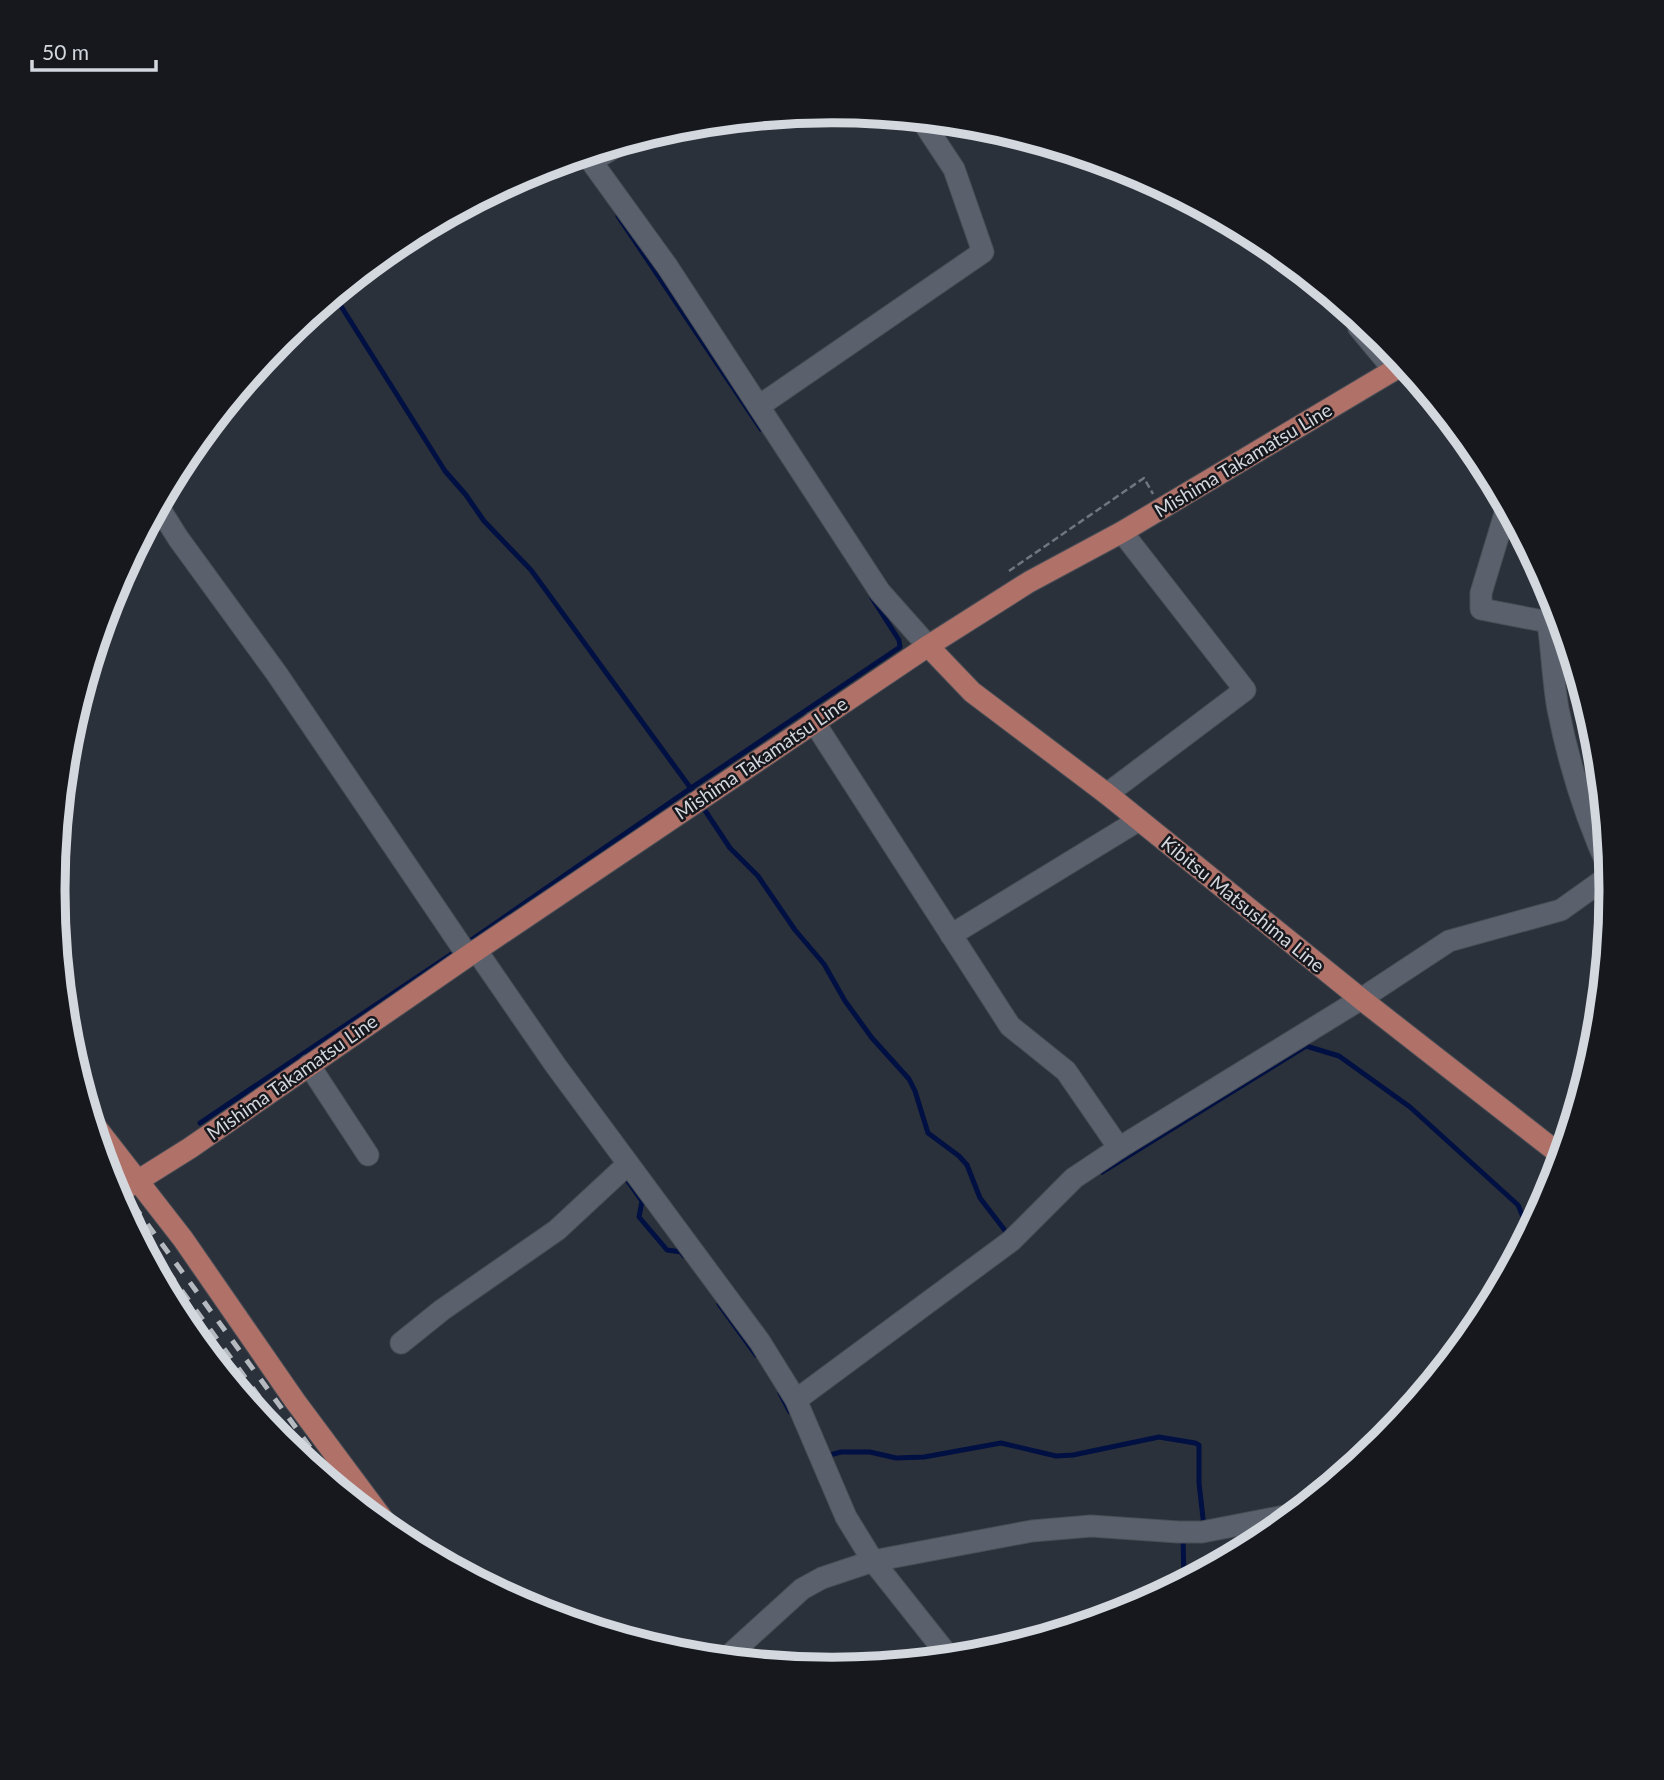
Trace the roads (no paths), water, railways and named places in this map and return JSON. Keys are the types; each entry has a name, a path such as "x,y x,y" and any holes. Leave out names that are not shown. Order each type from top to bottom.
{"main road":[{"name":"Mishima Takamatsu Line","path":"125,1189 309,1065 466,949 928,646 1029,582 1122,533 1395,369"},
{"name":"Kibitsu Matsushima Line","path":"928,646 972,692 1107,794 1361,999 1554,1150"},
{"path":"107,1141 184,1239 295,1401 371,1503"}],"street":[{"path":"759,406 983,252 954,169 927,129"},
{"path":"591,161 667,266 880,592 928,646"},
{"path":"164,514 292,694 466,949 623,1168 760,1342 796,1400 846,1517 873,1561 943,1649"},
{"path":"1503,520 1481,593 1481,609 1548,622 1558,708 1582,806 1598,845"},
{"path":"1107,794 1245,690 1122,533"},
{"path":"814,722 1010,1026 1066,1071 1119,1148"},
{"path":"951,935 1139,820"},
{"path":"796,1400 1012,1239 1074,1178 1119,1148 1361,999 1448,941 1561,910 1599,881"},
{"path":"309,1065 368,1155"},
{"path":"401,1343 442,1310 556,1230 623,1168"},
{"path":"734,1651 802,1589 822,1578 873,1561 1032,1531 1091,1526 1178,1532 1204,1531 1272,1518"}],"waterway":[{"path":"618,216 761,429"},
{"path":"339,303 445,471 484,521 531,570 692,790"},
{"path":"467,943 900,647 899,640 872,598"},
{"path":"704,809 730,848 758,876 795,930 824,964 845,1001 872,1038 909,1079 928,1133 967,1165 980,1198 1010,1237"},
{"path":"200,1123 459,949"},
{"path":"1102,1172 1306,1046 1339,1056 1410,1107 1518,1205 1524,1220"},
{"path":"623,1174 642,1201 639,1217 667,1250 681,1252 684,1256"},
{"path":"719,1304 756,1355"},
{"path":"780,1393 790,1412"},
{"path":"826,1456 841,1452 870,1452 896,1458 924,1457 1001,1443 1056,1456 1073,1455 1159,1437 1195,1443 1199,1445 1199,1483 1204,1527"},
{"path":"1184,1571 1183,1539 1186,1539"}],"railway":[{"path":"132,1203 321,1463"},
{"path":"164,1266 273,1415"}]}
